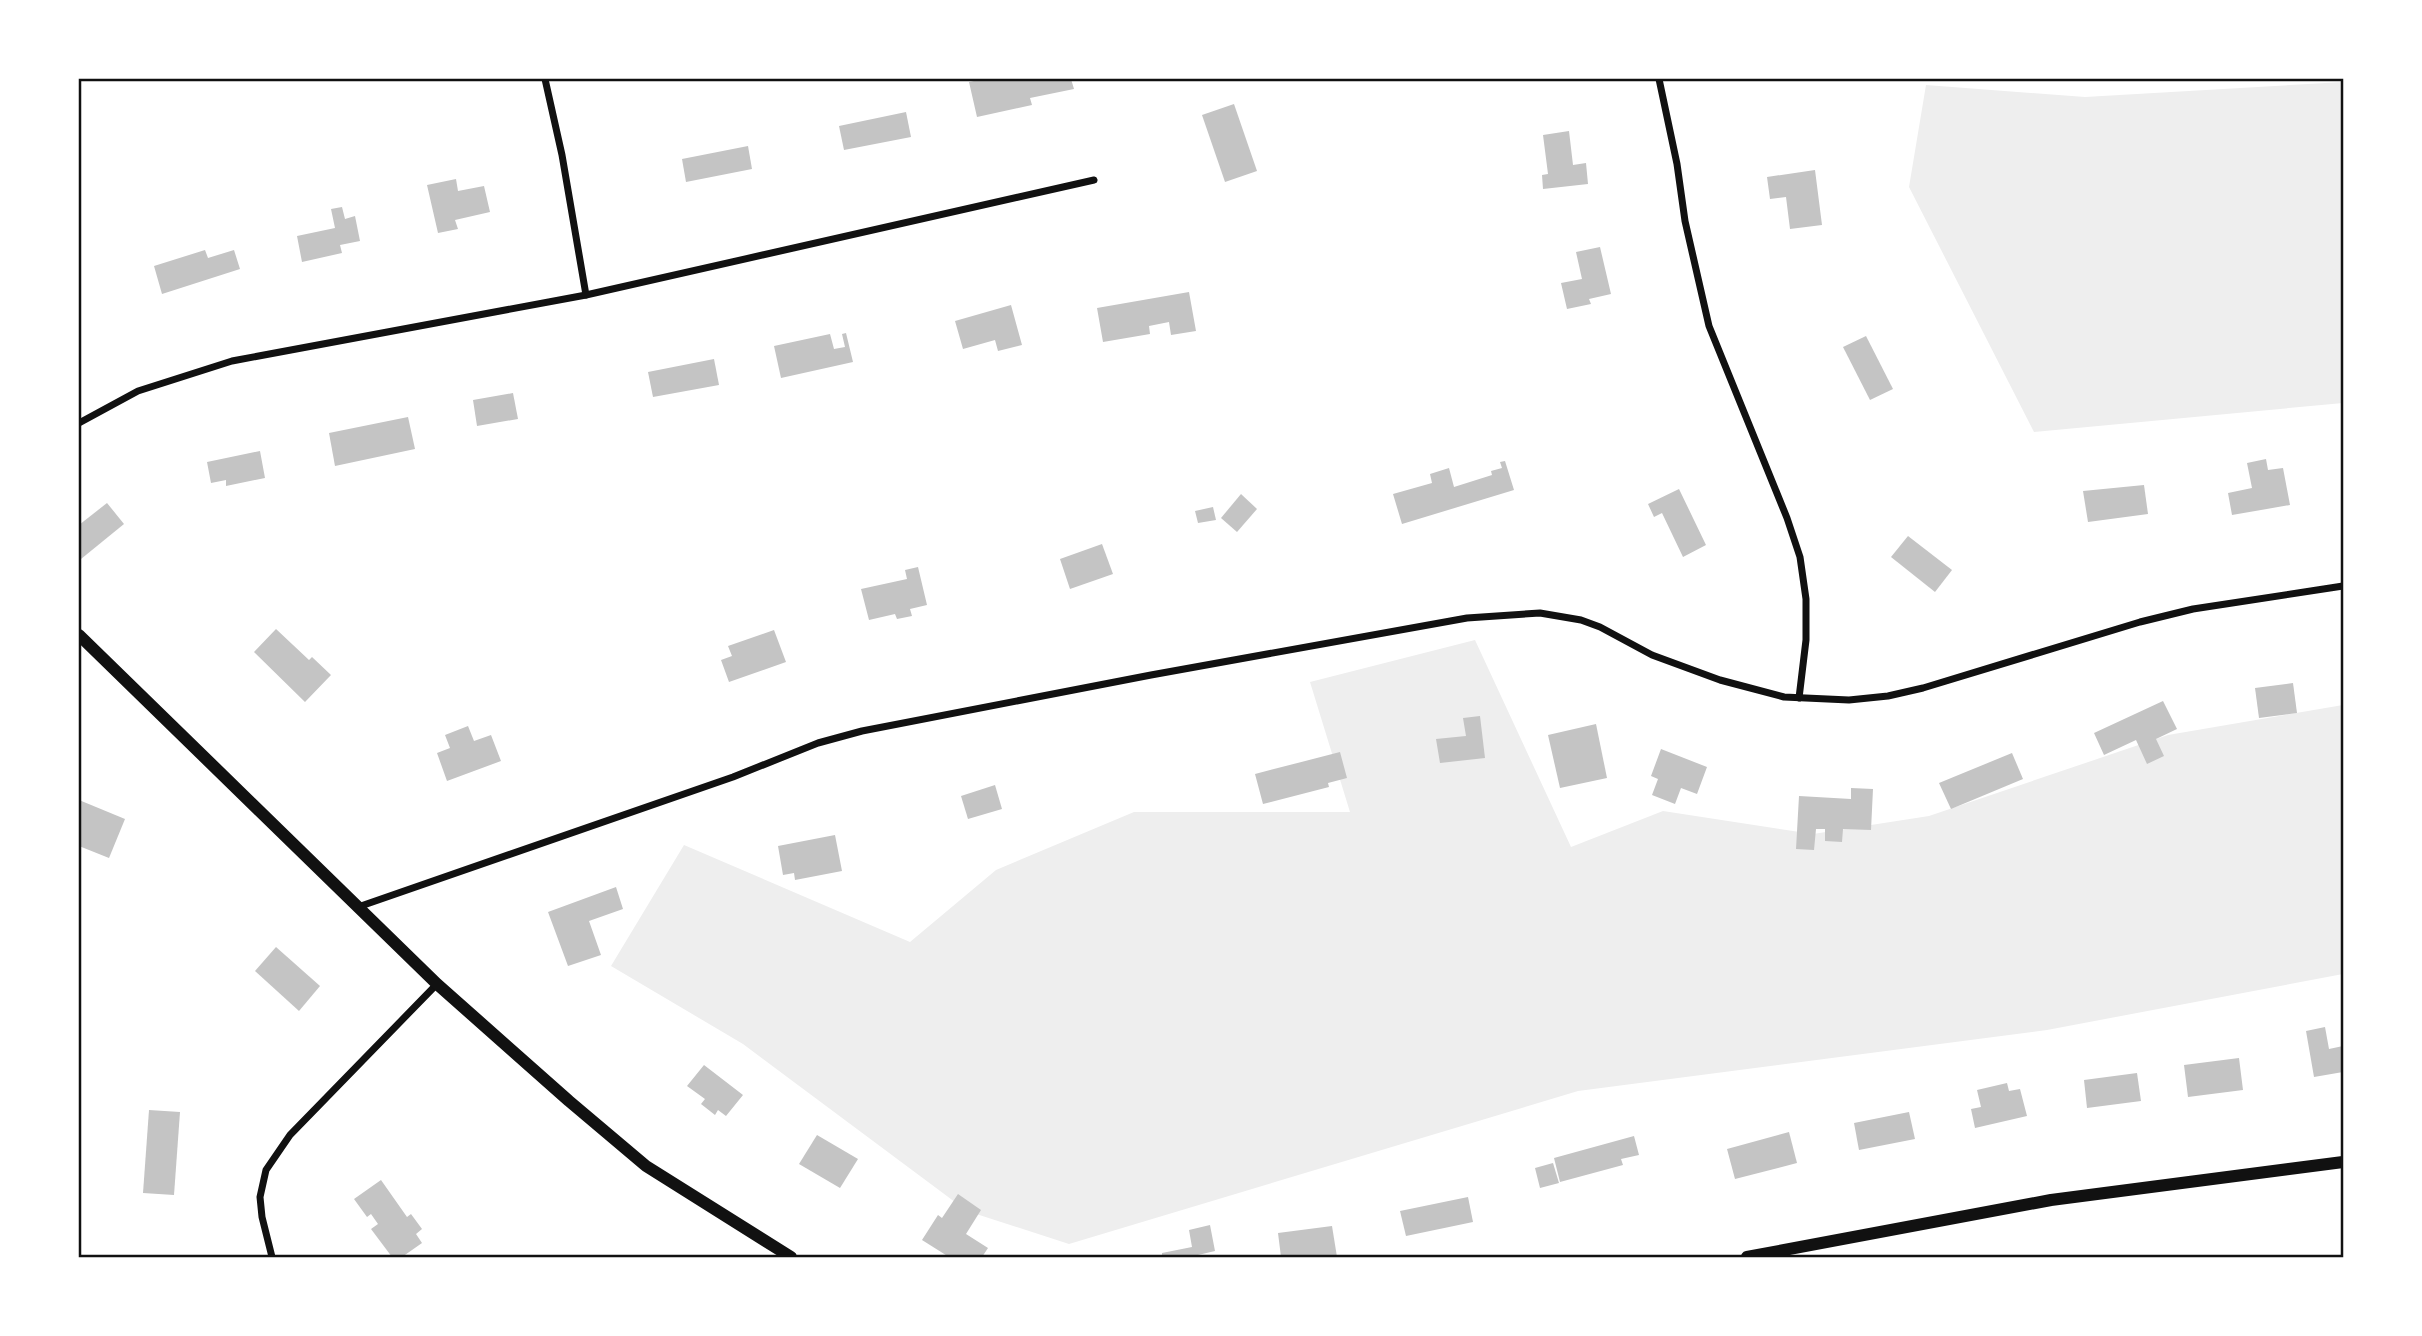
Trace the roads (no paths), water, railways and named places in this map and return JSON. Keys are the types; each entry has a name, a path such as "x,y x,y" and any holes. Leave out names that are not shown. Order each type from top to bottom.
{"street":[{"path":"545,79 562,155 586,295"},
{"path":"1659,79 1677,164 1685,221 1709,326 1787,518 1800,557 1806,599 1806,640 1799,698"},
{"path":"79,423 138,391 232,361 586,295 1094,180"},
{"path":"357,907 733,778 818,743 862,731 1467,618 1540,613 1581,620 1600,627 1652,655 1720,680 1784,697 1849,700 1888,696 1923,688 2168,615 2343,586"},
{"path":"79,635 437,984 646,1166 791,1257"},
{"path":"272,1257 260,1197 266,1170 290,1135 437,984"},
{"path":"1747,1257 2051,1200 2343,1162"}]}
